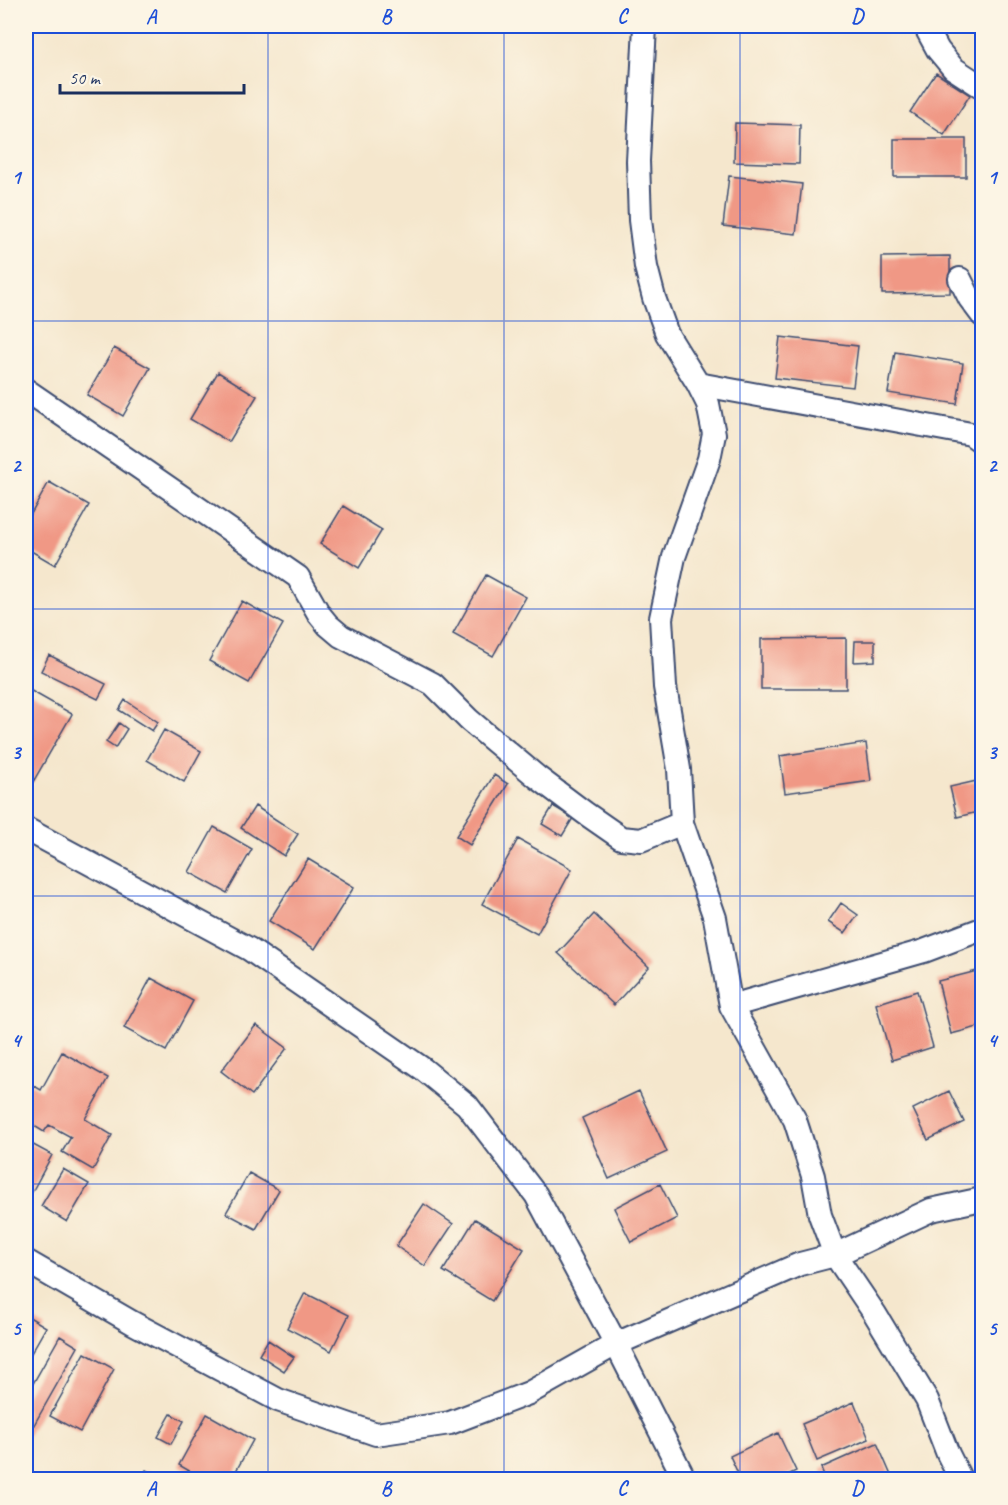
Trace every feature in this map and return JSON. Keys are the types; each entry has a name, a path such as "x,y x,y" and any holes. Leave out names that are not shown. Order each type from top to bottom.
{"street":[{"path":"645,26 638,161 640,220 646,267 667,334 708,404 714,434 709,459 674,557 661,618 665,687 679,769 682,823 715,918 731,1006 795,1120 813,1176 820,1215 835,1255 927,1400 948,1454 961,1479"},
{"path":"925,26 938,50 953,68 982,87"},
{"path":"960,279 970,299 982,315"},
{"path":"698,384 971,434 981,439"},
{"path":"26,390 298,577 328,625 341,636 433,684 469,720 537,777 621,838 641,840 682,823"},
{"path":"26,829 249,949 423,1069 467,1106 536,1195 685,1479"},
{"path":"731,1006 924,951 982,929"},
{"path":"26,1260 133,1323 278,1400 376,1434 450,1423 529,1393 616,1344 800,1264 835,1255 931,1210 982,1199"}],"building":[{"path":"936,73 970,95 944,135 910,112"},
{"path":"735,123 800,125 799,164 734,162"},
{"path":"894,139 966,139 966,177 894,177"},
{"path":"729,176 802,184 796,234 723,226"},
{"path":"950,256 950,293 882,294 882,257"},
{"path":"780,337 858,346 853,387 775,378"},
{"path":"114,348 150,368 123,416 87,395"},
{"path":"895,352 963,363 957,404 888,393"},
{"path":"218,372 257,396 229,442 190,419"},
{"path":"49,482 89,505 55,565 26,548 26,523"},
{"path":"343,506 382,530 359,568 320,544"},
{"path":"486,575 526,597 493,656 453,634"},
{"path":"242,601 283,624 249,683 209,661"},
{"path":"846,638 846,689 761,689 761,639"},
{"path":"855,641 875,641 875,661 854,662"},
{"path":"49,655 106,684 98,699 41,671"},
{"path":"26,688 72,714 33,782 26,778"},
{"path":"125,700 158,722 152,731 119,710"},
{"path":"119,723 127,729 115,748 106,742"},
{"path":"164,730 201,751 184,782 147,760"},
{"path":"866,743 871,781 785,793 780,756"},
{"path":"494,775 508,784 470,845 456,836"},
{"path":"981,780 982,811 957,817 950,787"},
{"path":"255,806 298,834 284,856 241,828"},
{"path":"553,806 573,818 562,836 542,824"},
{"path":"214,827 252,849 227,893 189,872"},
{"path":"518,839 572,869 537,934 482,904"},
{"path":"308,859 354,887 315,949 269,921"},
{"path":"841,903 858,915 845,933 828,922"},
{"path":"594,914 649,967 614,1005 558,953"},
{"path":"981,970 982,1026 951,1034 938,981"},
{"path":"151,978 193,1001 166,1051 124,1028"},
{"path":"917,991 933,1047 892,1060 876,1004"},
{"path":"256,1025 287,1048 252,1095 221,1071"},
{"path":"62,1052 108,1078 85,1119 112,1135 93,1170 62,1152 71,1137 49,1125 44,1132 26,1121 26,1081 41,1090"},
{"path":"639,1091 667,1152 609,1179 582,1118"},
{"path":"949,1091 964,1122 928,1140 913,1109"},
{"path":"26,1141 52,1155 26,1203"},
{"path":"63,1169 89,1184 67,1222 41,1206"},
{"path":"249,1173 279,1190 256,1229 226,1213"},
{"path":"660,1184 677,1218 631,1242 614,1208"},
{"path":"424,1204 453,1224 425,1266 396,1246"},
{"path":"475,1219 524,1249 492,1301 443,1271"},
{"path":"305,1293 349,1315 331,1351 287,1328"},
{"path":"26,1315 46,1327 26,1362"},
{"path":"60,1336 78,1347 26,1439 26,1396"},
{"path":"268,1340 294,1357 284,1371 259,1355"},
{"path":"85,1353 114,1369 80,1432 50,1416"},
{"path":"854,1402 869,1439 817,1461 802,1424"},
{"path":"171,1414 184,1421 171,1444 158,1437"},
{"path":"207,1414 253,1440 231,1480 205,1480 179,1465"},
{"path":"778,1433 796,1471 778,1480 741,1480 730,1456"},
{"path":"877,1443 893,1480 826,1480 821,1468"},
{"path":"146,1470 162,1480 141,1480"}]}
